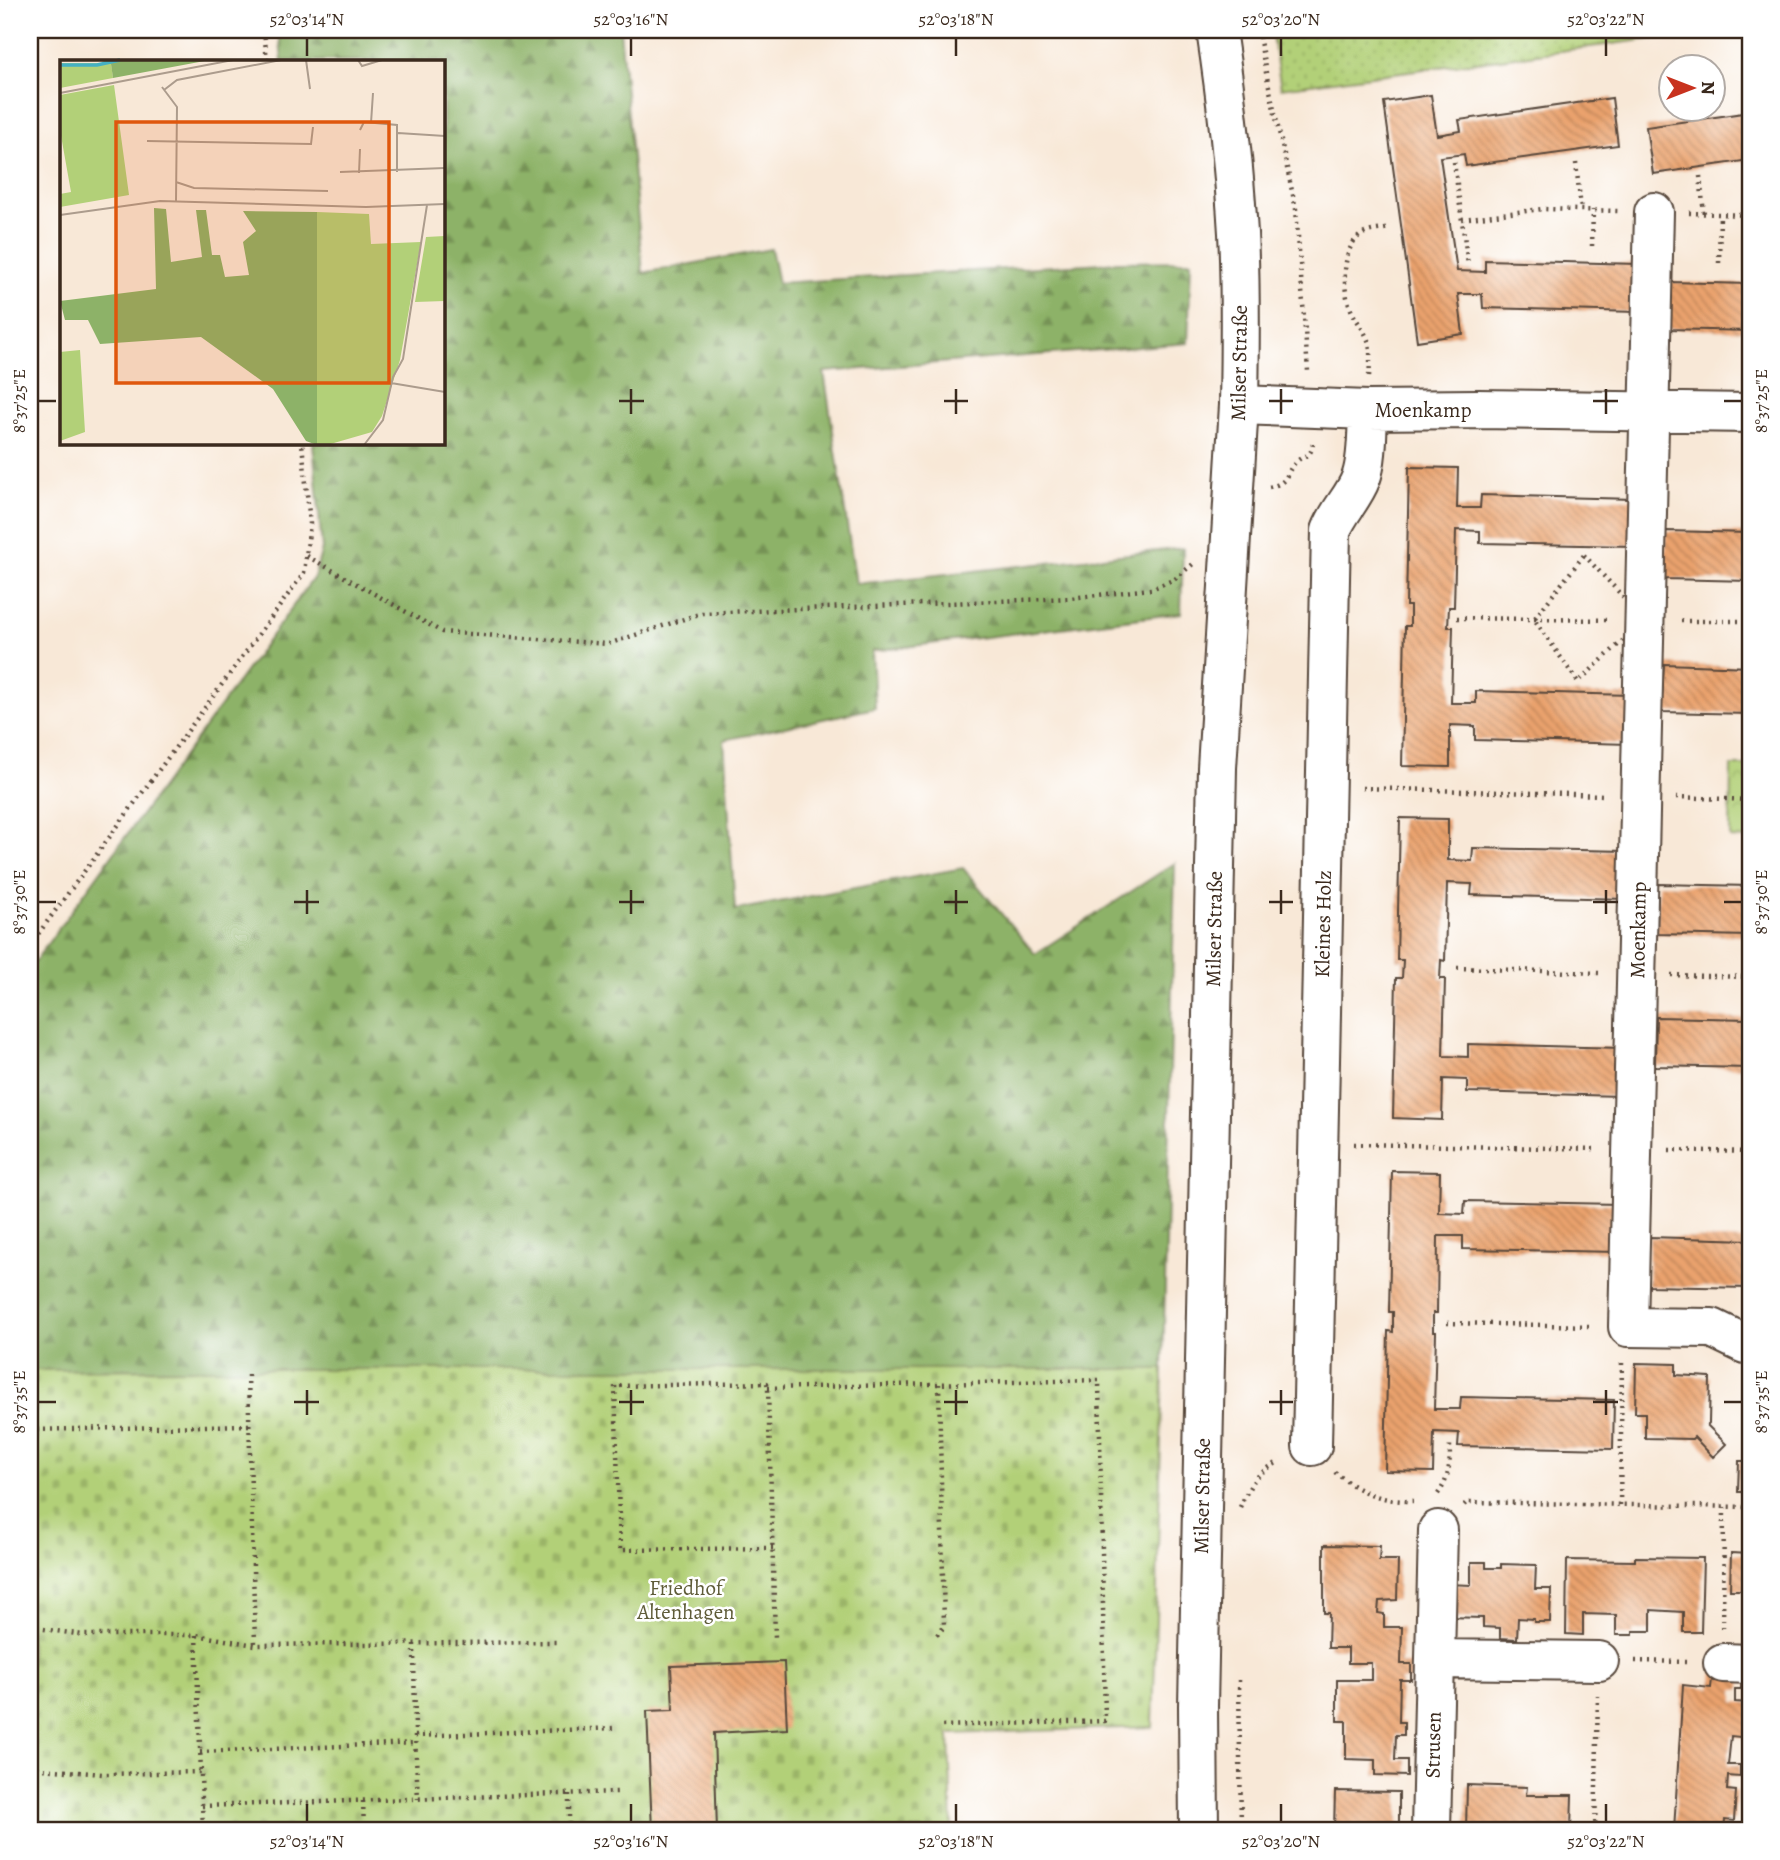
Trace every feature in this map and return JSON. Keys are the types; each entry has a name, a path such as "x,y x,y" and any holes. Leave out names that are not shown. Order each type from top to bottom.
{"street":[{"name":"Milser Straße","path":"1199,1830 1198,1692 1217,768 1238,405 1240,298 1238,232 1216,30"},
{"name":"Moenkamp","path":"1629,1327 1654,212"},
{"name":"Moenkamp","path":"1238,405 1368,410 1750,413"},
{"name":"Kleines Holz","path":"1312,1446 1331,531 1361,478 1368,410"},
{"path":"1629,1327 1712,1328 1745,1344"},
{"name":"Strusen","path":"1431,1830 1435,1659 1433,1509"},
{"path":"1435,1659 1599,1661"}],"path":[{"path":"264,30 267,60"},
{"path":"1258,30 1296,209 1307,356"},
{"path":"1454,162 1468,265"},
{"path":"1576,163 1581,209"},
{"path":"1700,176 1704,214"},
{"path":"1462,219 1542,209 1750,215"},
{"path":"1592,246 1593,210"},
{"path":"1719,263 1720,214"},
{"path":"1368,410 1370,349 1368,339 1348,304 1347,258 1351,242 1357,237 1389,228"},
{"path":"30,945 304,573 310,524 302,444"},
{"path":"1534,619 1584,555 1644,620"},
{"path":"307,556 442,632 608,644 702,612 1071,598 1151,589 1175,579 1198,560"},
{"path":"1457,618 1750,621"},
{"path":"1534,619 1578,682 1644,620"},
{"path":"1326,787 1750,800"},
{"path":"1319,1143 1750,1152"},
{"path":"1447,1323 1629,1327 1623,1346 1620,1505"},
{"path":"248,1375 255,1646"},
{"path":"768,1388 1099,1380 1105,1721 939,1726"},
{"path":"773,1548 620,1550 615,1386 767,1383 768,1388 773,1548 775,1638"},
{"path":"937,1635 944,1628 939,1384"},
{"path":"30,1430 249,1425"},
{"path":"1433,1509 1450,1468 1450,1442"},
{"path":"1239,1516 1240,1507 1251,1483 1267,1468 1312,1446 1338,1475 1352,1485 1381,1499 1433,1509 1467,1502 1750,1508"},
{"path":"1595,1830 1599,1661 1736,1663 1724,1506"},
{"path":"30,1627 83,1635 196,1635 255,1646 557,1642"},
{"path":"196,1635 203,1830"},
{"path":"414,1644 418,1799"},
{"path":"1238,1675 1241,1830"},
{"path":"415,1735 615,1728"},
{"path":"200,1752 415,1744"},
{"path":"30,1768 103,1774 201,1772"},
{"path":"202,1806 617,1792"},
{"path":"569,1794 569,1830"},
{"path":"363,1801 364,1830"}],"green space":[{"path":"279,30 620,30 643,273 771,249 778,283 1120,262 1191,261 1188,343 824,372 856,584 1183,548 1181,613 872,651 875,708 724,740 735,910 963,868 1035,954 1175,863 1163,1369 30,1370 30,968 314,577 322,549 313,444 444,444 444,60 282,60"},
{"path":"1271,30 1717,30 1281,88"},
{"path":"1731,766 1750,766 1750,839 1730,838"},
{"name":"Friedhof Altenhagen","path":"1163,1369 1153,1727 949,1734 952,1830 30,1830 30,1370"}],"building":[{"path":"1431,95 1437,135 1461,131 1459,120 1612,98 1618,145 1466,166 1464,154 1440,157 1457,271 1485,272 1485,260 1638,264 1637,312 1483,308 1482,294 1458,294 1463,334 1417,341 1384,102"},
{"path":"1750,112 1750,160 1653,174 1646,127 1681,122 1728,122 1728,115"},
{"path":"1668,282 1750,284 1750,331 1668,329"},
{"path":"1409,467 1458,468 1457,508 1480,508 1481,495 1634,499 1633,546 1480,543 1480,531 1456,530 1454,607 1449,607 1448,627 1453,627 1451,703 1476,703 1476,691 1631,695 1630,744 1475,740 1475,726 1450,725 1450,767 1402,766 1405,626 1410,626 1410,606 1406,606"},
{"path":"1666,531 1750,533 1750,581 1665,579"},
{"path":"1664,664 1750,667 1750,714 1661,712"},
{"path":"1400,818 1448,819 1448,860 1472,861 1473,848 1627,851 1626,899 1471,895 1472,884 1447,883 1445,961 1441,960 1440,979 1445,979 1443,1056 1468,1057 1468,1044 1622,1048 1621,1096 1467,1092 1467,1080 1443,1079 1442,1120 1393,1118 1396,978 1402,978 1403,960 1397,960"},
{"path":"1658,884 1750,886 1750,936 1657,934"},
{"path":"1656,1017 1750,1019 1750,1068 1655,1066"},
{"path":"1392,1171 1440,1172 1439,1213 1464,1214 1465,1201 1619,1204 1618,1252 1463,1249 1463,1236 1438,1236 1437,1313 1433,1313 1433,1332 1436,1332 1434,1409 1460,1409 1461,1397 1614,1400 1613,1449 1458,1446 1459,1433 1434,1432 1433,1472 1385,1471 1388,1331 1393,1332 1393,1312 1389,1312"},
{"path":"1649,1237 1750,1240 1750,1288 1648,1286"},
{"path":"1636,1363 1676,1364 1676,1375 1710,1377 1707,1425 1726,1444 1713,1457 1694,1437 1645,1438 1645,1413 1635,1413"},
{"path":"1739,1461 1750,1461 1750,1492 1738,1492"},
{"path":"1324,1545 1380,1546 1379,1560 1398,1560 1397,1600 1379,1601 1378,1613 1384,1614 1384,1627 1402,1627 1401,1664 1411,1664 1411,1680 1400,1680 1399,1722 1404,1722 1404,1735 1396,1735 1395,1760 1407,1760 1407,1776 1375,1775 1375,1760 1346,1759 1346,1721 1337,1721 1337,1680 1371,1680 1371,1663 1348,1663 1348,1648 1328,1648 1329,1613 1324,1613"},
{"path":"1731,1553 1750,1554 1750,1590 1730,1590"},
{"path":"1635,1557 1703,1558 1701,1632 1683,1632 1683,1612 1651,1610 1651,1631 1616,1635 1616,1615 1583,1614 1583,1635 1566,1634 1567,1560 1635,1561"},
{"path":"1471,1562 1486,1562 1486,1568 1501,1568 1501,1564 1536,1565 1535,1589 1551,1589 1550,1622 1518,1618 1517,1639 1500,1638 1500,1628 1483,1627 1483,1618 1447,1617 1448,1584 1471,1585"},
{"path":"784,1662 787,1729 714,1733 717,1830 652,1830 647,1711 673,1710 671,1666"},
{"path":"1713,1671 1742,1673 1741,1689 1735,1689 1735,1702 1750,1703 1750,1738 1731,1736 1728,1765 1740,1765 1740,1777 1728,1776 1727,1790 1736,1791 1734,1821 1725,1820 1724,1830 1674,1830 1683,1685 1711,1688"},
{"path":"1467,1785 1527,1787 1526,1795 1572,1795 1571,1830 1466,1830"},
{"path":"1335,1791 1399,1792 1399,1830 1334,1830"}]}
